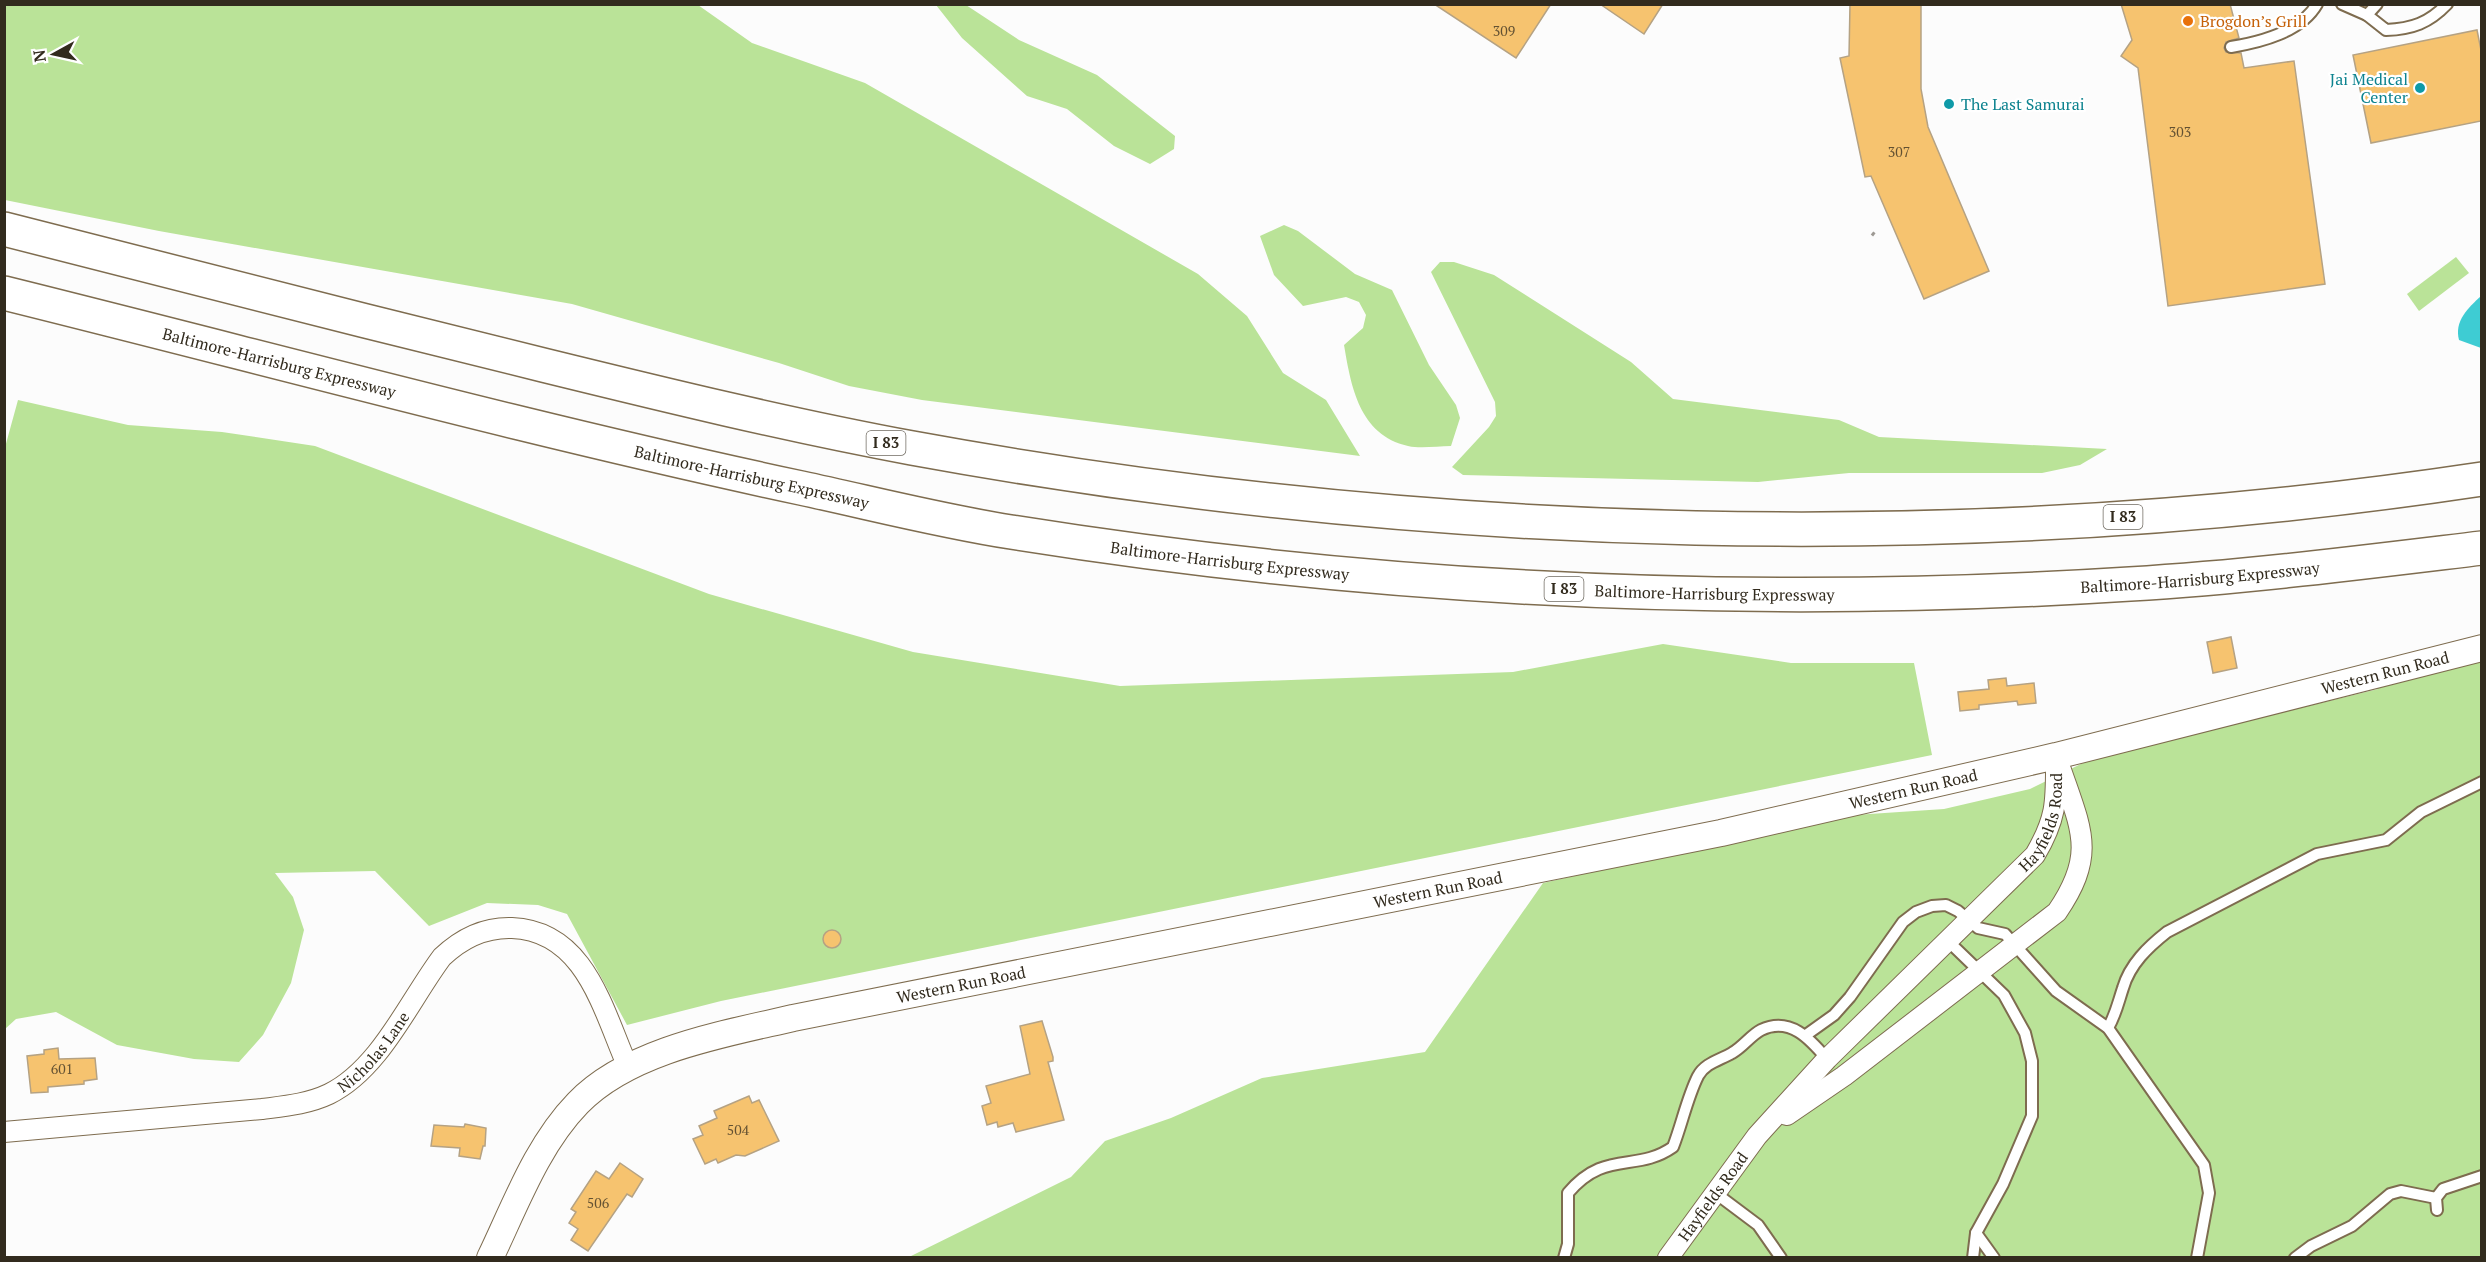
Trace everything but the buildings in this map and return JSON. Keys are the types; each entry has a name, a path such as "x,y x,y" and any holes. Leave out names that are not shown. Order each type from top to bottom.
{"highway":[{"name":"I 83","path":"4,229 495,353 842,434 1014,465 1166,487 1315,504 1576,523 1728,527 1894,527 2131,517 2252,507 2469,481"},
{"name":"Baltimore-Harrisburg Expressway","path":"4,293 615,446 899,510 1004,531 1154,553 1295,569 1567,589 1699,594 1820,594 2032,590 2134,584 2295,571 2481,548"},
{"path":"2469,481 2467,466 2481,463"}],"street":[{"name":"Western Run Road","path":"490,1257 532,1170 555,1132 579,1102 628,1067 673,1049 793,1018 1721,833 2056,756 2481,648"},
{"name":"Hayfields Road","path":"1668,1257 1714,1191 1757,1136 1827,1059 2023,870 2048,833 2056,809 2056,756"},
{"name":"Hayfields Road","path":"1757,1136 1844,1076 2057,912 2071,892 2080,868 2083,846 2078,817 2056,756"},
{"name":"Nicholas Lane","path":"4,1132 262,1109 296,1105 328,1094 354,1079 373,1058 442,957 457,943 477,933 500,928 528,929 554,938 574,955 589,977 628,1067"}],"lane":[{"path":"2231,47 2258,41 2289,30 2303,22 2317,4"},
{"path":"2342,4 2367,15 2386,30 2406,29 2434,17 2447,4"},
{"path":"2367,15 2377,4"},
{"path":"2108,1028 2118,1010 2123,986 2134,965 2147,947 2166,932 2317,854 2386,840 2421,812 2481,782"},
{"path":"1806,1035 1834,1015 1850,997 1872,963 1903,921 1909,917 1932,906 1946,905 1958,911 1978,928 2005,934 2016,943 2035,969 2056,991 2108,1028 2204,1165 2209,1193 2198,1257"},
{"path":"1948,941 2004,995 2017,1015 2032,1061 2034,1088 2032,1116 2003,1184 1976,1233 1973,1257"},
{"path":"1564,1257 1568,1244 1569,1193 1577,1182 1595,1168 1620,1161 1646,1159 1663,1154 1673,1147 1699,1074 1709,1064 1742,1047 1759,1031 1774,1026 1789,1027 1806,1035 1827,1059"},
{"path":"2438,1210 2436,1198 2443,1189 2481,1176"},
{"path":"1714,1191 1758,1225 1781,1257"},
{"path":"2295,1257 2352,1226 2390,1194 2401,1191 2436,1198"},
{"path":"1976,1233 1994,1257"}],"path":[{"path":"1872,233 1878,237"}],"green space":[{"path":"5,4 698,5 752,43 865,83 1198,274 1247,316 1283,373 1326,400 1360,456 922,400 849,386 779,363 572,304 159,231 5,200"},
{"path":"936,5 966,5 1019,40 1097,75 1175,136 1174,149 1150,164 1114,146 1067,109 1027,96 962,38"},
{"path":"1284,225 1298,231 1355,274 1392,290 1429,365 1456,405 1460,418 1451,446 1408,446 1391,440 1368,420 1354,392 1344,345 1363,328 1366,315 1359,302 1346,297 1303,306 1274,275 1260,236"},
{"path":"2456,257 2469,273 2419,311 2407,294"},
{"path":"1440,262 1454,262 1494,275 1631,362 1673,399 1839,420 1879,437 2107,449 2080,465 2042,473 1849,473 1758,482 1463,475 1452,467 1489,427 1496,416 1495,402 1431,272"},
{"path":"18,400 128,425 222,432 315,446 709,594 913,652 1120,686 1513,672 1663,644 1791,663 1914,663 1932,755 721,1001 627,1025 567,914 538,905 487,903 429,926 375,871 275,873 293,897 304,930 291,983 263,1035 239,1062 194,1059 117,1045 56,1012 16,1019 5,1029 4,451"},
{"path":"2481,655 2481,1257 907,1258 1071,1177 1105,1141 1171,1118 1262,1078 1425,1052 1543,883 1840,816 1944,809 2030,789 2091,759 2378,689 2375,683"}],"water":[{"path":"2481,296 2481,348 2459,340 2458,327 2463,315"}],"place":[{"name":"Brogdon’s Grill","path":"2188,21"},
{"name":"Jai Medical Center","path":"2420,88"},
{"name":"The Last Samurai","path":"1949,104"}]}
